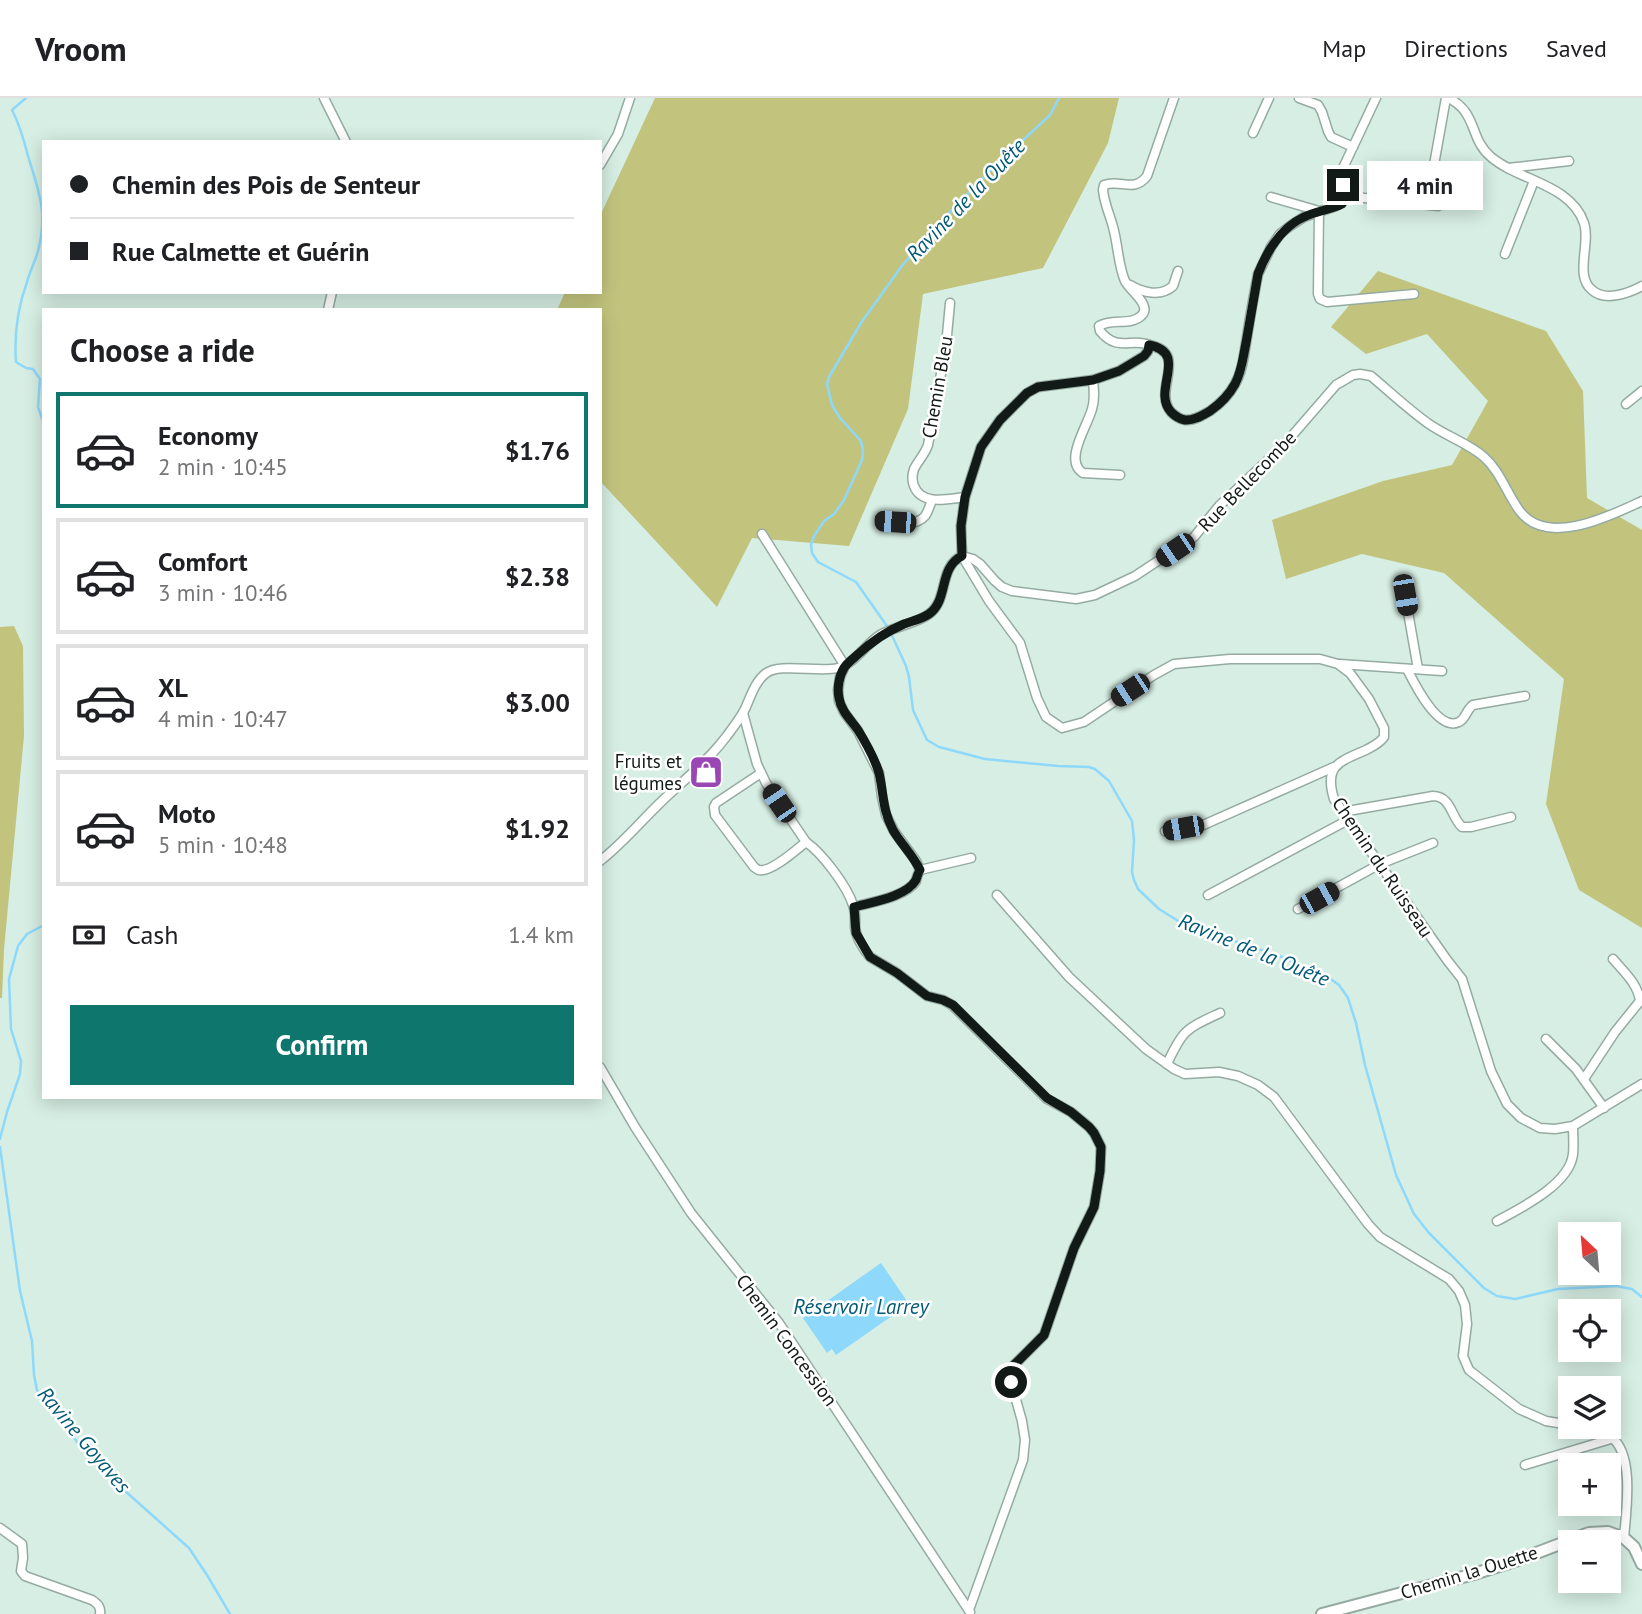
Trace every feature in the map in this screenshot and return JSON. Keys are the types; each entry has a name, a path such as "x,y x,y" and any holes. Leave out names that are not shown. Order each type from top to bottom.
{"street":[{"path":"324,98 345,140"},
{"path":"602,162 618,134 630,98"},
{"path":"1174,98 1142,182 1133,186 1109,183 1104,185 1102,190 1122,273 1145,308 1144,313 1132,321 1104,323 1099,326 1100,331 1111,341 1121,344 1146,343 1159,347 1167,354 1170,363 1164,396 1166,404 1170,411 1185,420 1201,416 1230,393 1241,370 1258,274 1264,259 1280,234 1290,226 1304,217 1342,204 1346,196 1343,168 1376,98"},
{"path":"1253,133 1269,98"},
{"path":"1299,98 1318,105 1331,137 1353,147"},
{"path":"1432,176 1447,98 1464,108 1478,140 1489,156 1561,194 1578,210 1587,236 1584,278 1593,292 1619,296 1642,286"},
{"path":"1508,168 1569,161"},
{"path":"1505,254 1534,181"},
{"path":"1346,196 1438,206"},
{"path":"1271,197 1320,211"},
{"path":"1320,211 1320,299 1327,302 1414,294"},
{"path":"1126,282 1139,290 1165,292 1174,286 1178,271"},
{"name":"Chemin Bleu","path":"932,500 916,490 912,477 928,444 946,346 950,303"},
{"path":"1149,345 1144,356 1119,371 1093,380 1038,387 1027,393 1000,420 981,447 965,497 961,526 962,556 989,601 1020,643 1037,698 1046,717 1062,728 1084,722 1153,675 1174,664 1230,659 1320,659 1338,664 1442,671"},
{"name":"Rue Bellecombe","path":"962,556 973,559 1002,587 1012,591 1076,599 1095,595 1135,576 1194,537 1219,506 1284,444 1336,385 1345,378 1360,374 1371,376 1429,424 1483,456 1497,471 1524,516 1536,523 1558,528 1580,526 1609,517 1642,501"},
{"path":"1093,380 1092,409 1078,442 1076,467 1083,473 1120,475"},
{"path":"1626,404 1642,391"},
{"path":"880,520 918,522 925,516 932,500 965,497"},
{"path":"762,534 845,666"},
{"path":"854,907 891,898 916,880 920,870 886,815 878,773 858,731 839,701 840,677 845,666 881,634 928,615 940,598 947,570 953,561 962,556"},
{"path":"1405,595 1418,669"},
{"name":"Chemin du Ruisseau","path":"1338,664 1350,673 1369,699 1384,737 1379,744 1343,760 1334,767 1330,785 1334,799 1462,979 1492,1071 1507,1104 1521,1118 1540,1128 1555,1129 1573,1126 1642,1084"},
{"path":"602,859 706,761 743,713 758,681 765,673 779,668 820,670 845,666"},
{"path":"1407,668 1419,694 1445,722 1460,722 1472,705 1525,696"},
{"path":"743,713 766,783 806,842 824,859 850,897 854,907 856,933 870,957 927,996 953,1005 1047,1098 1071,1112 1089,1127 1101,1147 1094,1207 1070,1257 1044,1335 1014,1365 1011,1372 1025,1440 1023,1460 971,1612"},
{"path":"1165,831 1183,828 1192,830 1334,767"},
{"path":"761,773 716,803 715,815 758,870 763,871 775,866 806,842"},
{"path":"1342,812 1441,796 1447,801 1456,822 1462,827 1511,817"},
{"path":"1208,895 1348,820"},
{"path":"1298,909 1380,864 1433,843"},
{"path":"920,870 971,858"},
{"path":"997,895 1069,977 1146,1049 1185,1074 1219,1072 1238,1076 1258,1085 1274,1097 1374,1230 1449,1279 1460,1291 1467,1324 1463,1356 1469,1370 1526,1413 1558,1423"},
{"path":"1584,1079 1615,1032 1640,1001 1634,984 1613,959"},
{"path":"1167,1064 1185,1032 1220,1013"},
{"path":"1546,1039 1584,1079 1604,1108"},
{"name":"Chemin Concession","path":"602,1070 691,1213 779,1323 971,1612"},
{"path":"1497,1221 1532,1203 1567,1170 1573,1156 1573,1126"},
{"path":"1525,1465 1611,1439"},
{"path":"1614,1439 1625,1464 1629,1484 1624,1538 1634,1547 1642,1564"},
{"path":"0,1528 22,1544 21,1571 25,1576 98,1603 100,1614"},
{"name":"Chemin la Ouette","path":"1322,1614 1474,1574 1588,1533 1608,1532 1624,1538"}],"green space":[{"path":"655,98 1119,98 1108,143 1043,268 923,294 908,409 849,546 752,538 717,607 602,483 602,308 558,308 564,294 602,294 602,212"},
{"path":"1378,271 1546,331 1583,391 1587,498 1642,530 1642,928 1579,890 1546,804 1564,679 1444,573 1362,554 1286,579 1272,520 1383,481 1452,465 1488,401 1427,334 1366,354 1331,327"},
{"path":"14,626 23,646 24,736 0,998 0,627"}],"water":[{"name":"Réservoir Larrey","path":"881,1263 909,1304 836,1355 832,1349 827,1353 803,1318"}],"waterway":[{"name":"Ravine Goyaves","path":"26,98 12,110 22,133 39,192 42,214"},
{"name":"Ravine de la Ouête","path":"1059,98 1050,115 992,169 901,267 861,323 829,377 827,384 832,405 861,441 863,451 862,460 844,500 814,536 812,553 818,562 856,582 889,629 906,666 913,710 927,740 939,747 985,759 1095,769 1109,781 1132,821 1134,880 1138,889 1159,909 1183,924 1285,958 1325,975 1339,985 1348,998 1356,1023 1396,1175 1414,1214 1429,1233 1484,1288 1497,1296 1515,1299 1558,1289 1616,1286 1632,1289 1642,1297"},
{"name":"Ravine Goyaves","path":"42,214 42,225"},
{"name":"Ravine Goyaves","path":"42,225 38,251 24,292 16,331 16,362 33,369 40,379 38,407 42,418"},
{"name":"Ravine Goyaves","path":"0,1139 20,1074 21,1061 11,1029 9,979 18,946 27,934 42,926"},
{"name":"Ravine Goyaves","path":"0,1147 20,1291 32,1341 37,1390 78,1443 115,1482 189,1548 230,1614"}],"place":[{"name":"Fruits et légumes","path":"706,772"}],"route":[{"path":"1011,1382 1014,1365 1044,1335 1074,1248 1094,1207 1101,1147 1089,1127 1071,1112 1047,1098 953,1005 927,996 866,953 856,933 854,907 891,898 911,886 920,870 886,815 878,773 868,749 839,701 840,677 845,666 881,634 928,615 935,607 947,570 953,561 962,556 961,526 965,497 981,447 1000,420 1027,393 1038,387 1093,380 1119,371 1144,356 1149,345 1159,347 1167,354 1170,363 1164,396 1170,411 1185,420 1201,416 1230,393 1236,383 1241,370 1258,274 1271,247 1280,234 1304,217 1342,204 1346,196 1343,185"}]}
